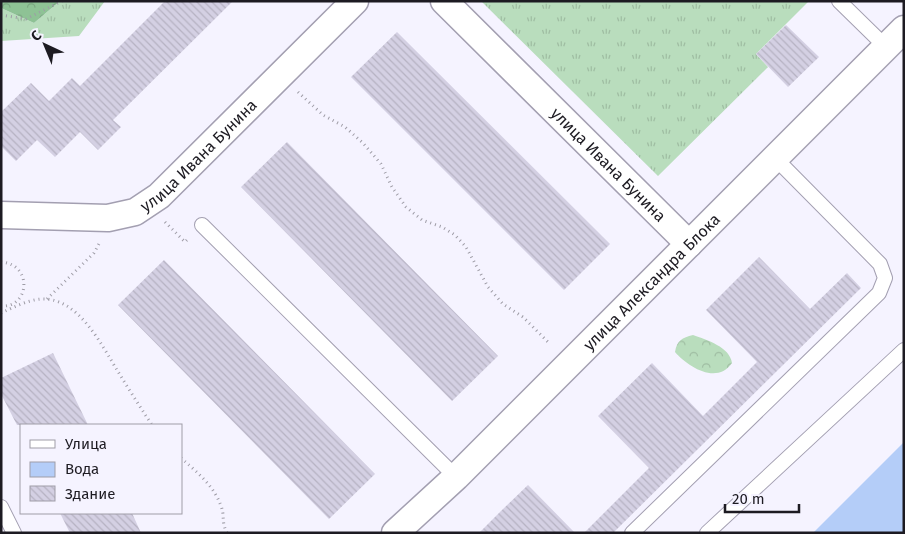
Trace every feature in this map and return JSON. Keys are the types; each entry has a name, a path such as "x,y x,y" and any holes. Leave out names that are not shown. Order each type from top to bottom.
{"street":[{"name":"улица Ивана Бунина","path":"1,215 105,218 135,212 159,196 355,1"},
{"name":"улица Ивана Бунина","path":"444,1 689,244"},
{"name":"улица Александра Блока","path":"395,533 456,477 895,38"}],"lane":[{"path":"840,1 895,38"},
{"path":"632,533 879,292 885,278 880,264 775,158"},
{"path":"202,224 456,477"},
{"path":"707,533 904,350"},
{"path":"1,507 14,533"}],"path":[{"path":"1,15 26,18 62,1"},
{"path":"296,90 323,115 345,127 363,143 381,164 392,187 406,207 422,220 442,227 455,235 466,247 488,287 504,304 523,317 550,344"},
{"path":"46,300 94,254 104,237 105,218"},
{"path":"161,218 185,242 202,224"},
{"path":"1,262 8,262 16,266 22,272 25,281 20,297 12,306 1,313"},
{"path":"1,306 12,306 41,299 56,302 73,311 96,334 151,424"},
{"path":"182,459 207,482 217,496 222,509 222,524 227,533"}],"green space":[{"path":"1,1 60,1 34,23 1,8"},
{"path":"60,1 105,1 79,36 1,41 1,8 34,23"},
{"path":"481,1 809,1 756,54 768,67 658,176"},
{"path":"693,335 722,348 730,357 732,363 719,373 711,373 695,368 687,363 675,352 681,340"}],"water":[{"path":"904,442 904,533 813,533"}],"building":[{"path":"165,1 233,1 113,120 121,127 98,150 80,132 55,157 37,140 16,161 1,146 1,112 31,83 49,101 72,78 80,86"},
{"path":"786,25 819,57 788,87 756,54"},
{"path":"397,32 610,244 564,290 351,77"},
{"path":"287,142 498,356 452,401 241,187"},
{"path":"759,257 810,309 847,273 861,288 613,533 584,533 649,468 598,416 652,363 703,416 757,362 706,310"},
{"path":"164,260 375,474 329,519 118,305"},
{"path":"53,353 88,424 17,425 1,394 1,378"},
{"path":"528,485 575,533 479,533 501,511"},
{"path":"60,514 132,514 141,533 70,533"}]}
